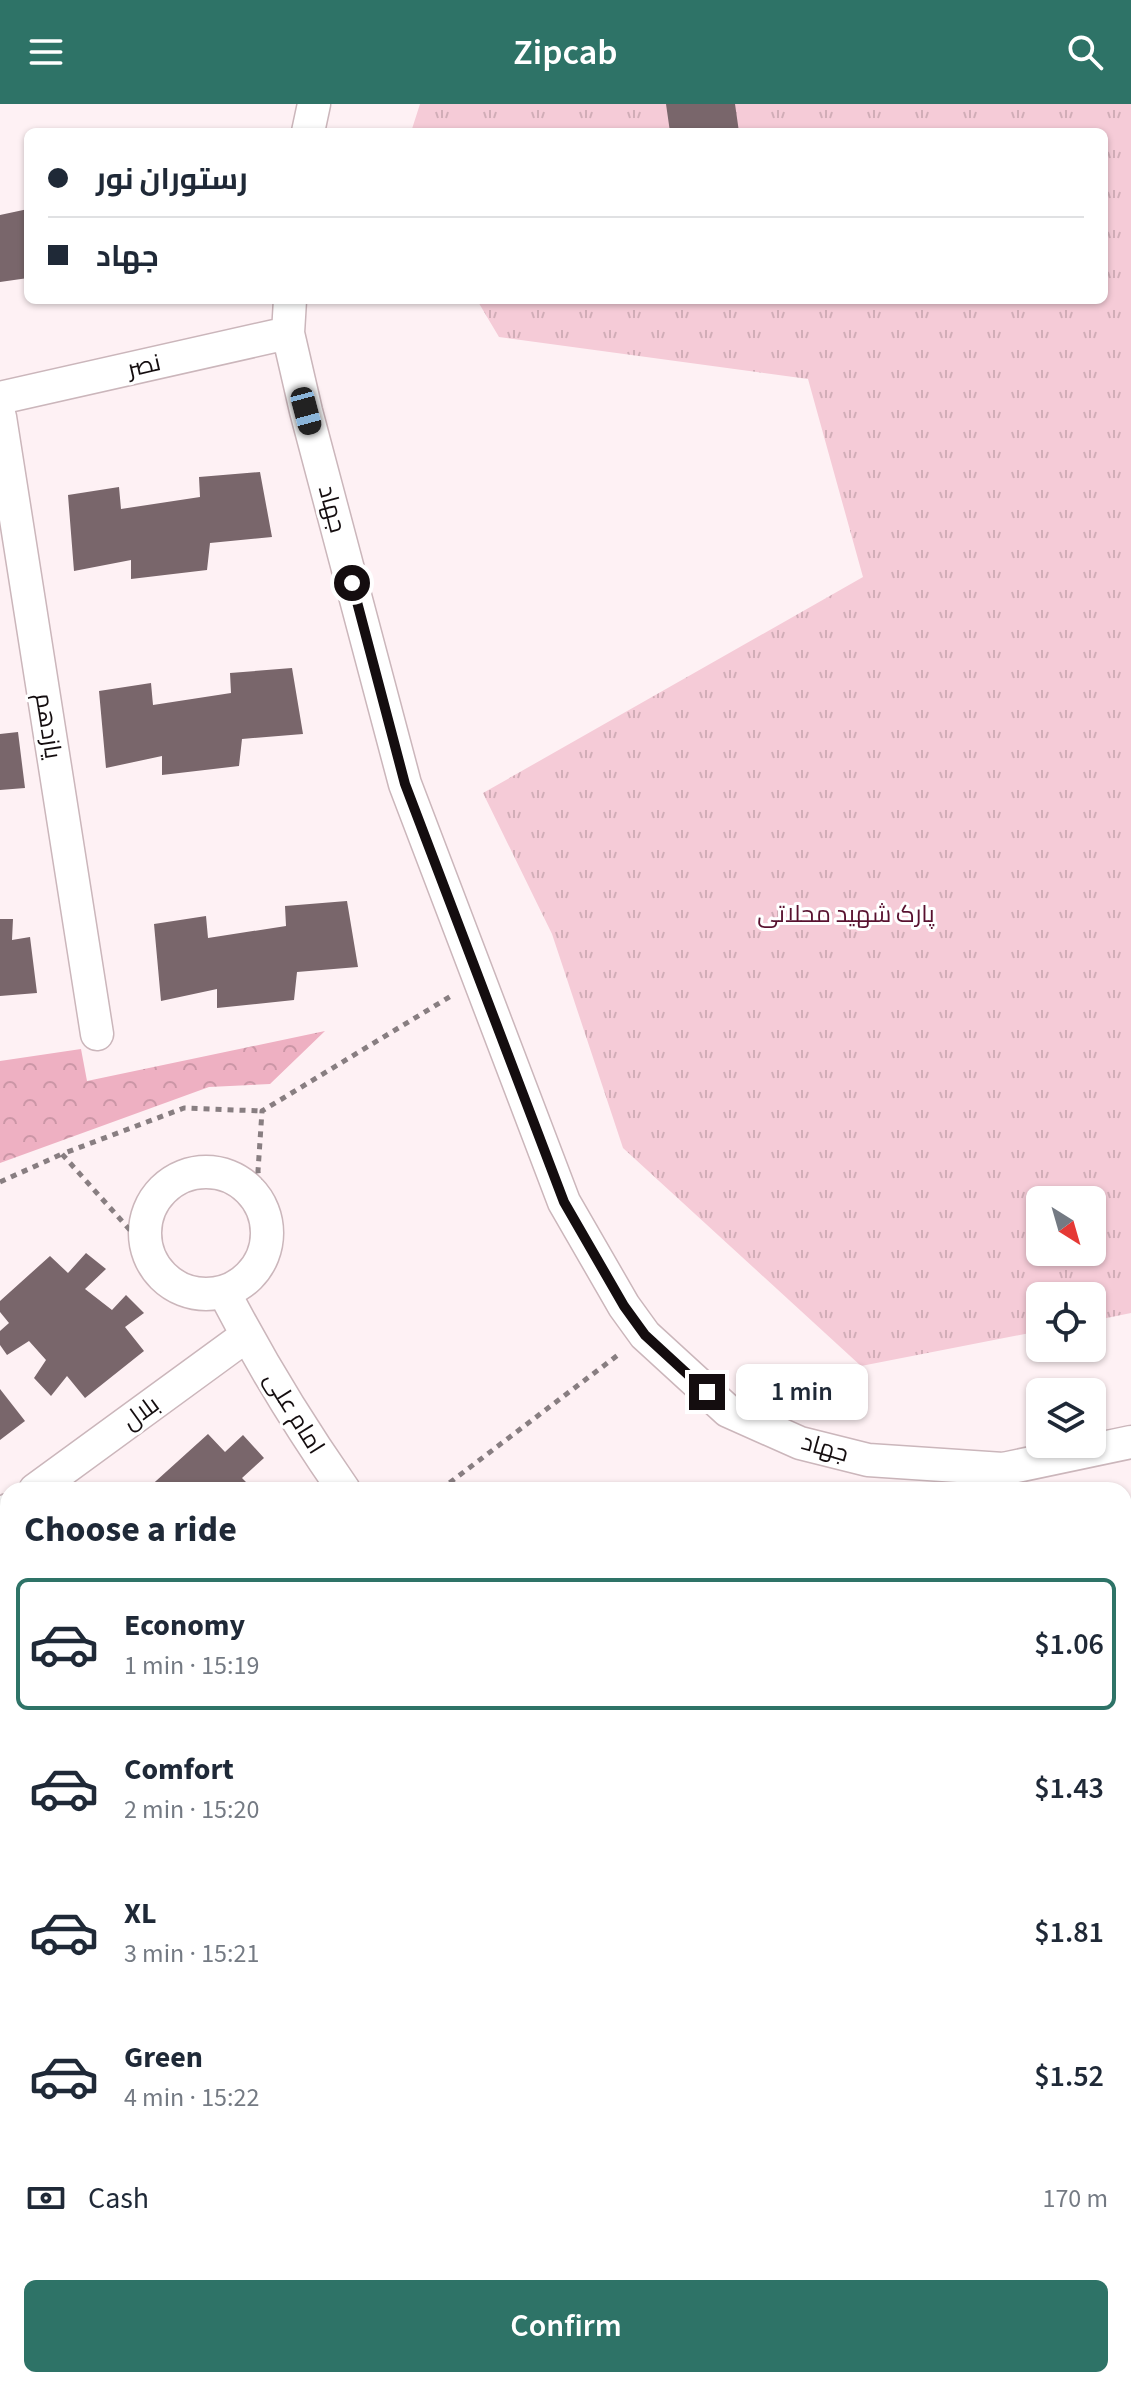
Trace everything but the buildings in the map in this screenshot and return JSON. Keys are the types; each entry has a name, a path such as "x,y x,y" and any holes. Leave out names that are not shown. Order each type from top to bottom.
{"street":[{"path":"309,128 314,104"},
{"name":"جهاد","path":"290,304 288,333 405,784 564,1202 624,1306 645,1335 728,1411 800,1443 868,1460 1003,1469 1131,1442"},
{"name":"نصر","path":"0,398 288,333"},
{"name":"یازدهم","path":"0,417 97,1034"},
{"path":"196,1173 216,1173 235,1180 251,1192 262,1209 267,1228 265,1249 257,1268 242,1282 224,1292 204,1294 185,1291 153,1266 146,1248 145,1228 150,1208 161,1192 177,1179 196,1173"},
{"name":"امام علی","path":"224,1292 246,1336 338,1482"},
{"name":"بلال","path":"46,1482 246,1336"}],"path":[{"path":"0,1182 62,1154 184,1108 262,1111 479,979"},
{"path":"262,1111 258,1171 262,1209"},
{"path":"62,1154 146,1248"},
{"path":"451,1482 645,1335"}],"green space":[{"name":"پارک شهید محلاتی","path":"420,104 1131,104 1131,1313 1106,1318 1106,1282 1026,1282 1026,1334 861,1366 623,1148 552,934 483,793 863,577 808,379 499,337 479,304 1108,304 1108,128 412,128"},
{"path":"325,1031 270,1084 209,1087 0,1163 0,1061 81,1049 87,1081"}],"route":[{"path":"352,583 405,784 564,1202 624,1306 645,1335 707,1392"}]}
